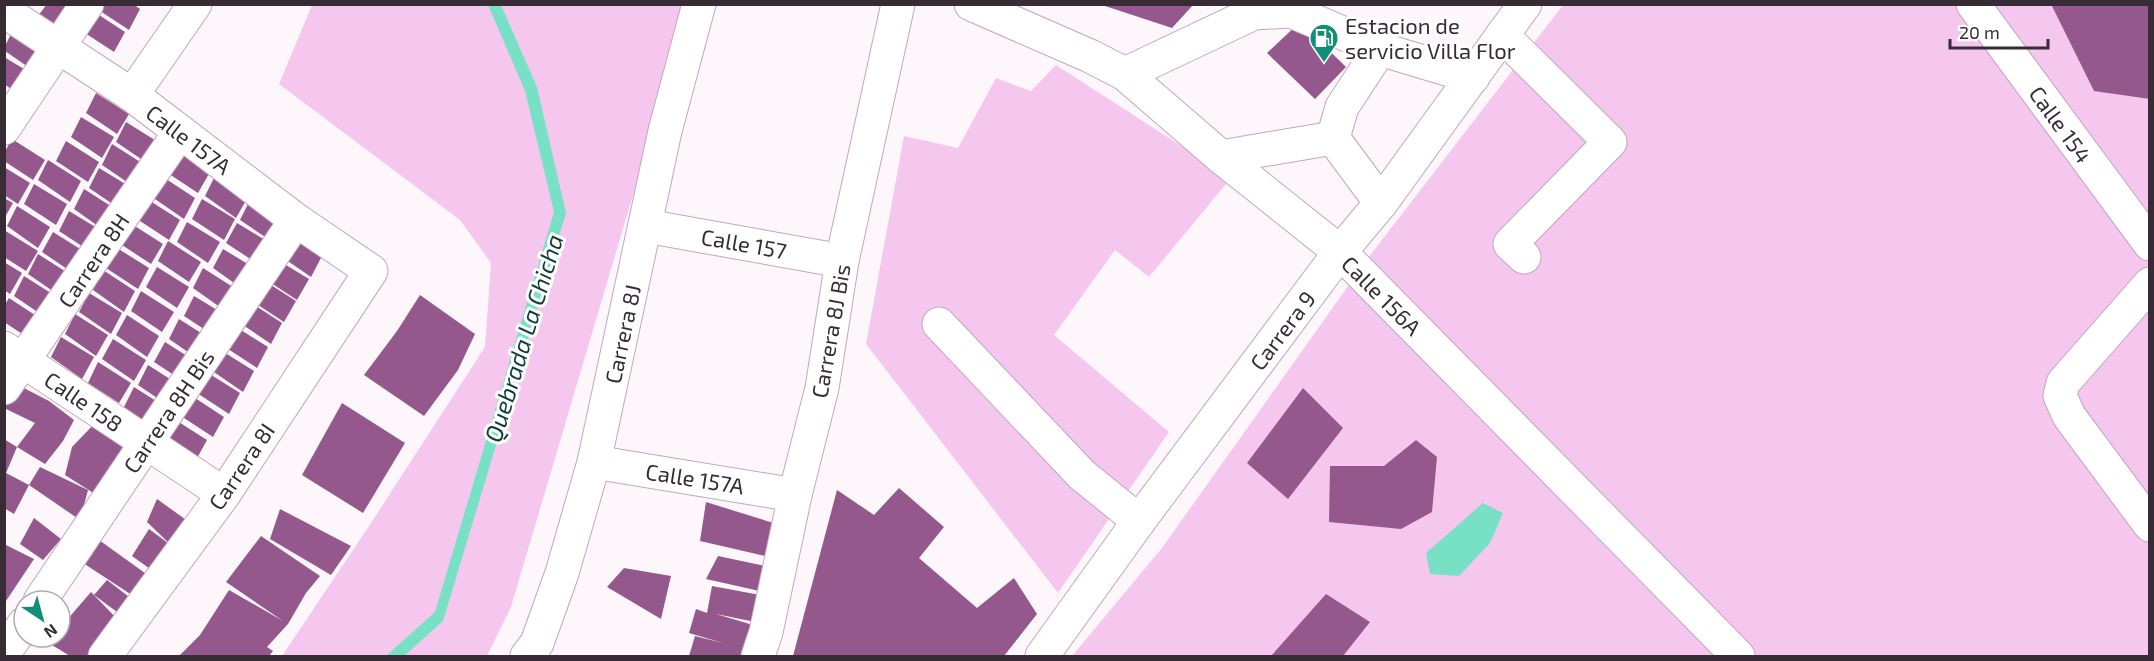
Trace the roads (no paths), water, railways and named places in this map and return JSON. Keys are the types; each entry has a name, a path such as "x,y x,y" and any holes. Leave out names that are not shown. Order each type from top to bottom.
{"street":[{"path":"4,128 87,4"},
{"path":"132,95 195,4"},
{"name":"Carrera 8J","path":"541,652 594,462 665,131 699,4"},
{"name":"Carrera 8J Bis","path":"758,657 766,632 795,495 822,388 843,261 898,4"},
{"name":"Calle 156A","path":"971,4 1008,12 1125,74 1221,157 1340,252 1738,657"},
{"name":"Carrera 9","path":"1042,657 1139,521 1340,252 1381,203 1525,4"},
{"name":"Calle 154","path":"1973,4 2150,244"},
{"name":"Calle 157A","path":"4,11 132,95 296,220 371,271"},
{"path":"1125,74 1254,14 1291,11 1380,49 1473,77"},
{"path":"1502,35 1618,149 1510,244 1524,257"},
{"path":"1333,138 1342,107 1380,49"},
{"name":"Carrera 8H","path":"4,388 14,354 180,132"},
{"path":"1221,157 1333,138"},
{"path":"1333,138 1381,203"},
{"name":"Carrera 8H Bis","path":"48,589 296,220"},
{"name":"Calle 157","path":"646,226 843,261"},
{"name":"Carrera 8I","path":"105,657 224,494 371,271"},
{"path":"2150,284 2063,383 2060,396 2069,416 2150,525"},
{"path":"939,324 1082,475 1139,521"},
{"name":"Calle 158","path":"14,354 224,494"},
{"name":"Calle 157A","path":"594,462 795,495"}],"water":[{"name":"Quebrada La Chicha","path":"488,5 501,5 537,87 566,213 443,621 404,656 386,656 435,612 554,212 525,91"},
{"path":"1483,503 1503,513 1490,543 1459,576 1430,574 1426,553"}],"place":[{"name":"Estacion de servicio Villa Flor","path":"1324,64"}]}
